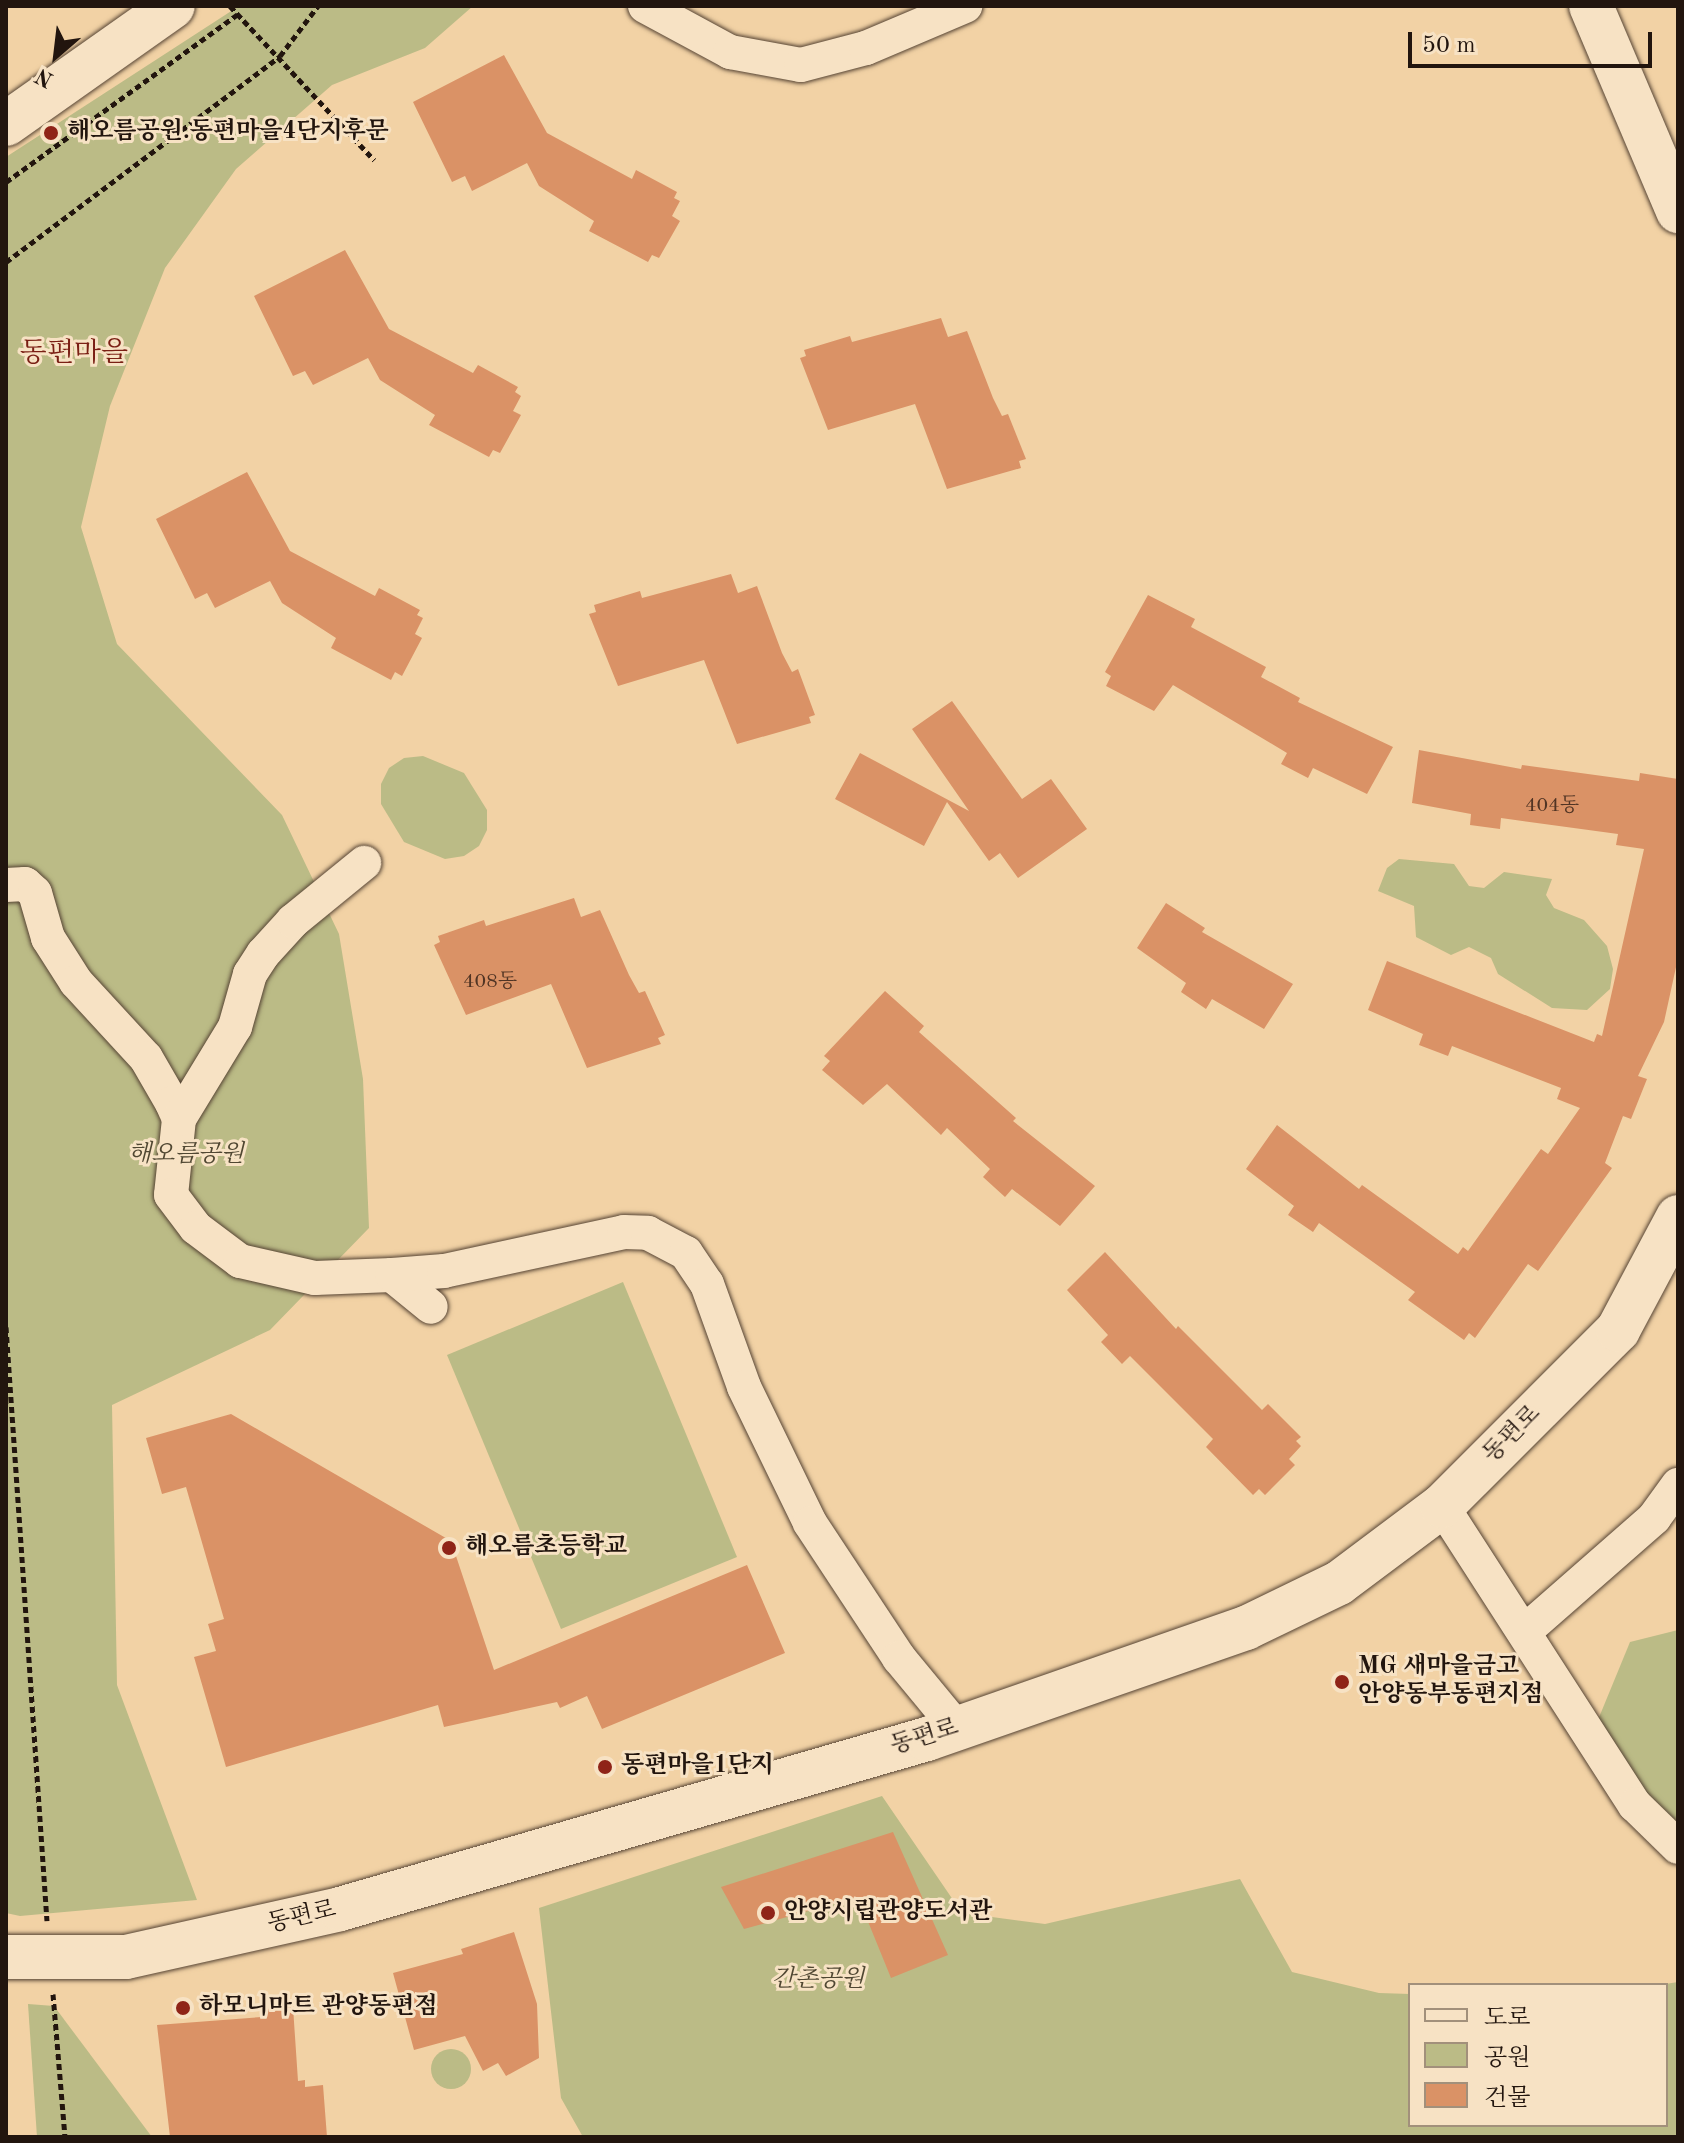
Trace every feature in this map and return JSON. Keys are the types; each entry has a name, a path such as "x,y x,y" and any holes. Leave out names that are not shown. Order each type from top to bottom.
{"street":[{"path":"6,124 173,6"},
{"path":"645,6 730,52 801,65 866,48 957,8"},
{"path":"1591,6 1678,211"},
{"path":"364,863 293,921 263,954 250,974 235,1027 179,1119 171,1195 196,1228 240,1261 315,1278 444,1271 624,1232 648,1233 686,1253 707,1284 744,1387 810,1523 899,1658 957,1728"},
{"path":"6,885 25,884 35,893 48,938 76,982 146,1058 179,1119"},
{"name":"동편로","path":"6,1957 52,1960 126,1957 340,1909 957,1728 1246,1628 1339,1583 1442,1506 1618,1330 1678,1217"},
{"path":"392,1275 431,1307"},
{"path":"1524,1632 1654,1518 1678,1485"},
{"path":"1442,1506 1635,1805 1678,1847"}],"path":[{"path":"230,6 374,160"},
{"path":"6,262 280,56 318,6"},
{"path":"6,182 238,14"},
{"path":"6,1327 65,2137"}],"green space":[{"name":"해오름공원","path":"239,6 473,6 425,48 332,85 236,169 165,268 110,406 81,527 117,644 282,815 339,934 363,1079 369,1228 270,1330 112,1405 117,1685 197,1900 20,1916 6,1913 6,157"},
{"path":"423,756 464,773 487,810 487,830 479,846 464,856 445,859 404,842 381,804 381,784 389,768 404,758"},
{"path":"1399,859 1454,864 1469,886 1484,888 1504,872 1552,879 1546,895 1554,908 1584,920 1607,946 1613,969 1610,989 1587,1010 1552,1008 1498,974 1491,958 1469,947 1451,955 1416,937 1414,906 1378,891 1387,868"},
{"path":"623,1282 737,1557 561,1629 447,1355"},
{"path":"1678,1630 1678,1843 1593,1732 1630,1642"},
{"name":"간촌공원","path":"882,1796 962,1913 1045,1924 1240,1879 1292,1972 1379,1993 1408,1994 1408,2127 1668,2127 1668,1984 1678,1982 1678,2137 583,2137 561,2098 539,1908"},
{"path":"28,2004 54,2006 152,2137 37,2137"},
{"path":"451,2049 465,2055 471,2069 465,2083 451,2089 437,2083 431,2069 437,2055"}],"building":[{"path":"504,55 547,133 632,179 636,170 677,192 674,198 680,201 672,216 680,221 659,258 652,255 648,262 589,231 594,221 539,186 527,163 472,191 465,176 452,182 413,102"},
{"path":"345,250 389,329 473,373 478,365 518,387 515,392 521,396 513,411 521,415 500,453 493,450 489,457 429,425 435,415 380,380 368,358 313,385 305,371 293,376 254,296"},
{"path":"941,318 948,337 967,331 993,398 1002,416 1008,414 1026,459 1019,461 1021,468 947,489 915,404 828,430 800,358 806,356 804,350 850,336 852,342"},
{"path":"247,472 290,551 375,596 379,588 420,610 417,615 423,618 415,634 422,638 402,676 395,672 391,680 331,648 336,638 282,603 270,581 215,608 207,593 195,599 156,519"},
{"path":"731,574 738,593 757,586 782,653 792,672 798,669 815,715 809,717 811,723 737,744 704,660 618,686 589,614 596,612 594,605 640,591 642,598"},
{"path":"1148,595 1195,619 1191,627 1266,667 1261,677 1300,698 1298,702 1393,747 1367,794 1313,768 1308,778 1281,764 1287,753 1173,685 1154,711 1106,686 1111,676 1105,672"},
{"path":"952,701 1022,799 1051,779 1087,829 1018,878 1000,853 989,861 947,802 924,846 835,799 860,753 969,811 912,729"},
{"path":"1419,750 1521,769 1522,765 1639,781 1640,773 1678,779 1678,958 1664,1022 1638,1076 1647,1079 1631,1119 1623,1116 1605,1163 1612,1168 1538,1271 1528,1264 1475,1338 1469,1333 1464,1340 1408,1300 1415,1292 1319,1223 1313,1232 1288,1215 1294,1206 1246,1169 1277,1125 1359,1189 1362,1185 1458,1254 1463,1247 1468,1251 1541,1149 1548,1154 1580,1108 1557,1099 1561,1088 1452,1046 1448,1056 1419,1045 1423,1034 1368,1010 1387,961 1594,1042 1597,1034 1602,1036 1644,849 1616,845 1618,834 1501,818 1500,829 1470,825 1471,814 1412,803"},
{"path":"574,898 581,917 600,910 629,975 639,993 645,991 665,1035 658,1038 661,1044 587,1068 551,984 466,1015 434,945 440,942 438,936 484,920 486,926"},
{"path":"1166,903 1205,928 1202,932 1293,984 1264,1029 1212,999 1206,1009 1181,992 1186,983 1137,948"},
{"path":"885,991 924,1026 919,1032 1016,1118 1013,1121 1095,1186 1060,1226 1012,1189 1005,1197 983,1177 990,1169 947,1128 941,1135 887,1084 863,1105 822,1070 830,1061 824,1056"},
{"path":"1105,1252 1176,1329 1178,1326 1262,1410 1268,1404 1301,1437 1296,1441 1301,1446 1289,1459 1295,1465 1265,1495 1259,1489 1253,1495 1206,1447 1213,1439 1130,1356 1122,1364 1101,1342 1108,1335 1067,1290"},
{"path":"231,1414 451,1541 494,1670 747,1565 785,1653 602,1729 587,1696 560,1708 557,1702 444,1727 438,1705 226,1767 194,1657 216,1651 208,1624 224,1619 186,1487 162,1494 146,1438"},
{"name":"안양시립관양도서관","path":"893,1832 948,1955 891,1978 858,1897 744,1929 721,1887"},
{"path":"514,1932 537,2004 539,2058 506,2076 498,2063 483,2071 465,2036 414,2050 393,1973 463,1954 461,1949"},
{"path":"293,2007 298,2081 305,2080 305,2087 323,2085 327,2137 170,2137 157,2025 262,2017 261,2009"}],"place":[{"name":"해오름공원.동편마을4단지후문","path":"51,133"},
{"name":"해오름초등학교","path":"449,1548"},
{"name":"MG 새마을금고 안양동부동편지점","path":"1342,1682"},
{"name":"동편마을1단지","path":"605,1767"},
{"name":"안양시립관양도서관","path":"768,1913"},
{"name":"하모니마트 관양동편점","path":"183,2008"}],"district":[{"name":"동편마을","path":"74,354"}]}
